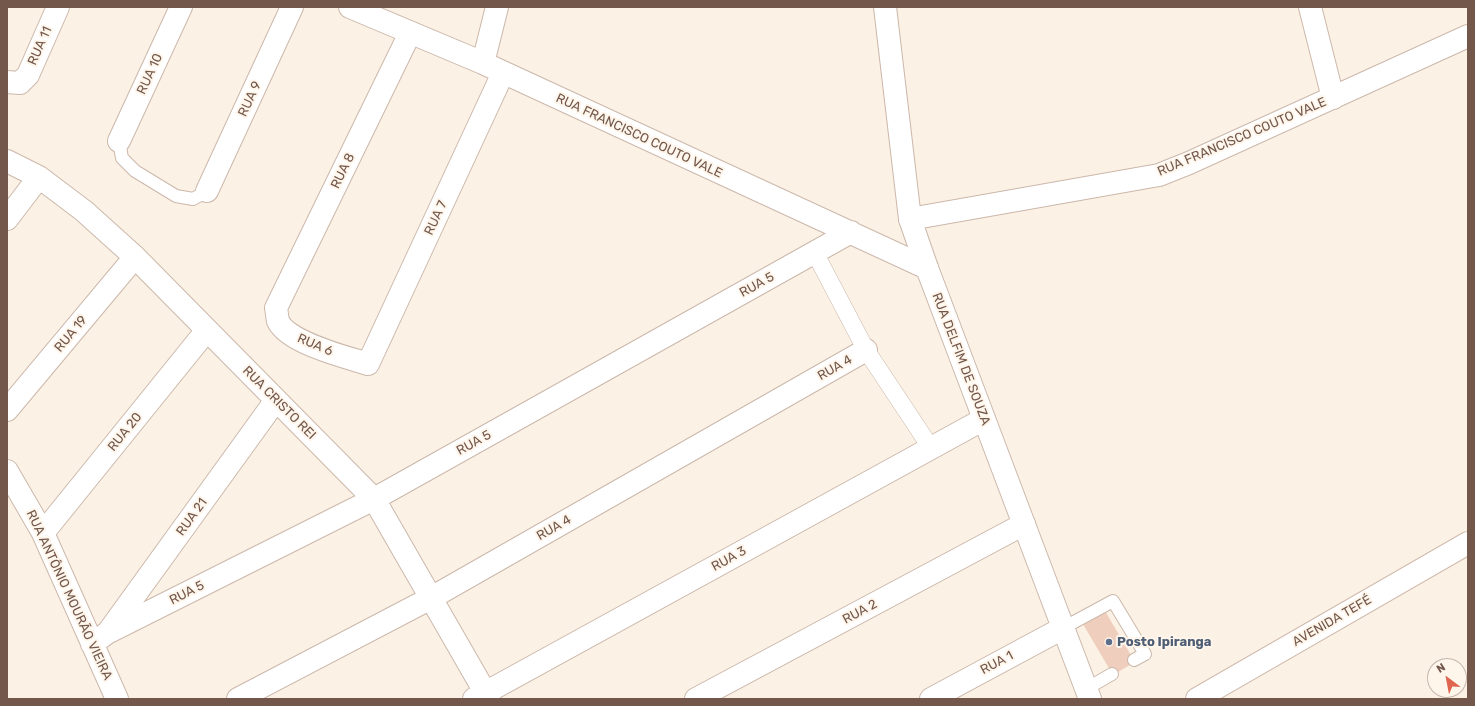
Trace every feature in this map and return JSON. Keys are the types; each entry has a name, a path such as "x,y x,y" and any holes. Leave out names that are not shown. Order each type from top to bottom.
{"street":[{"name":"RUA 11","path":"13,82 28,75 58,7"},
{"name":"RUA 10","path":"119,141 181,7"},
{"name":"RUA 9","path":"207,191 292,7"},
{"name":"RUA FRANCISCO COUTO VALE","path":"350,7 483,63 927,268"},
{"path":"483,63 497,7"},
{"name":"RUA DELFIM DE SOUZA","path":"884,7 910,219 927,268 1088,694"},
{"path":"1310,7 1333,98"},
{"name":"RUA 8","path":"276,308 410,33"},
{"name":"RUA FRANCISCO COUTO VALE","path":"910,219 1159,175 1189,163 1468,36"},
{"name":"RUA 7","path":"368,364 503,73"},
{"name":"RUA CRISTO REI","path":"7,161 39,177 84,211 135,257 374,499 431,598 483,697"},
{"path":"7,219 39,177"},
{"name":"RUA 5","path":"100,638 374,499 851,232"},
{"path":"815,252 866,350 931,448"},
{"name":"RUA 19","path":"7,410 135,257"},
{"name":"RUA 6","path":"276,308 278,321 294,336 318,348 368,364"},
{"name":"RUA 20","path":"43,533 207,330"},
{"name":"RUA 4","path":"238,699 431,598 866,350"},
{"name":"RUA 21","path":"100,638 276,400"},
{"name":"RUA 3","path":"483,697 984,419"},
{"name":"RUA ANTÔNIO MOURÃO VIEIRA","path":"7,471 43,533 100,638 117,699"},
{"name":"RUA 2","path":"696,699 1024,524"},
{"name":"AVENIDA TEFÉ","path":"1197,699 1468,543"},
{"name":"RUA 1","path":"931,699 1063,628"}],"lane":[{"path":"119,141 122,158 135,171 176,196 193,199 207,191"},
{"path":"1063,628 1113,601 1145,654 1134,660"},
{"path":"1088,694 1112,674"}],"building":[{"name":"Posto Ipiranga","path":"1105,611 1135,662 1113,675 1083,624"}],"place":[{"name":"Posto Ipiranga","path":"1109,642"}]}
